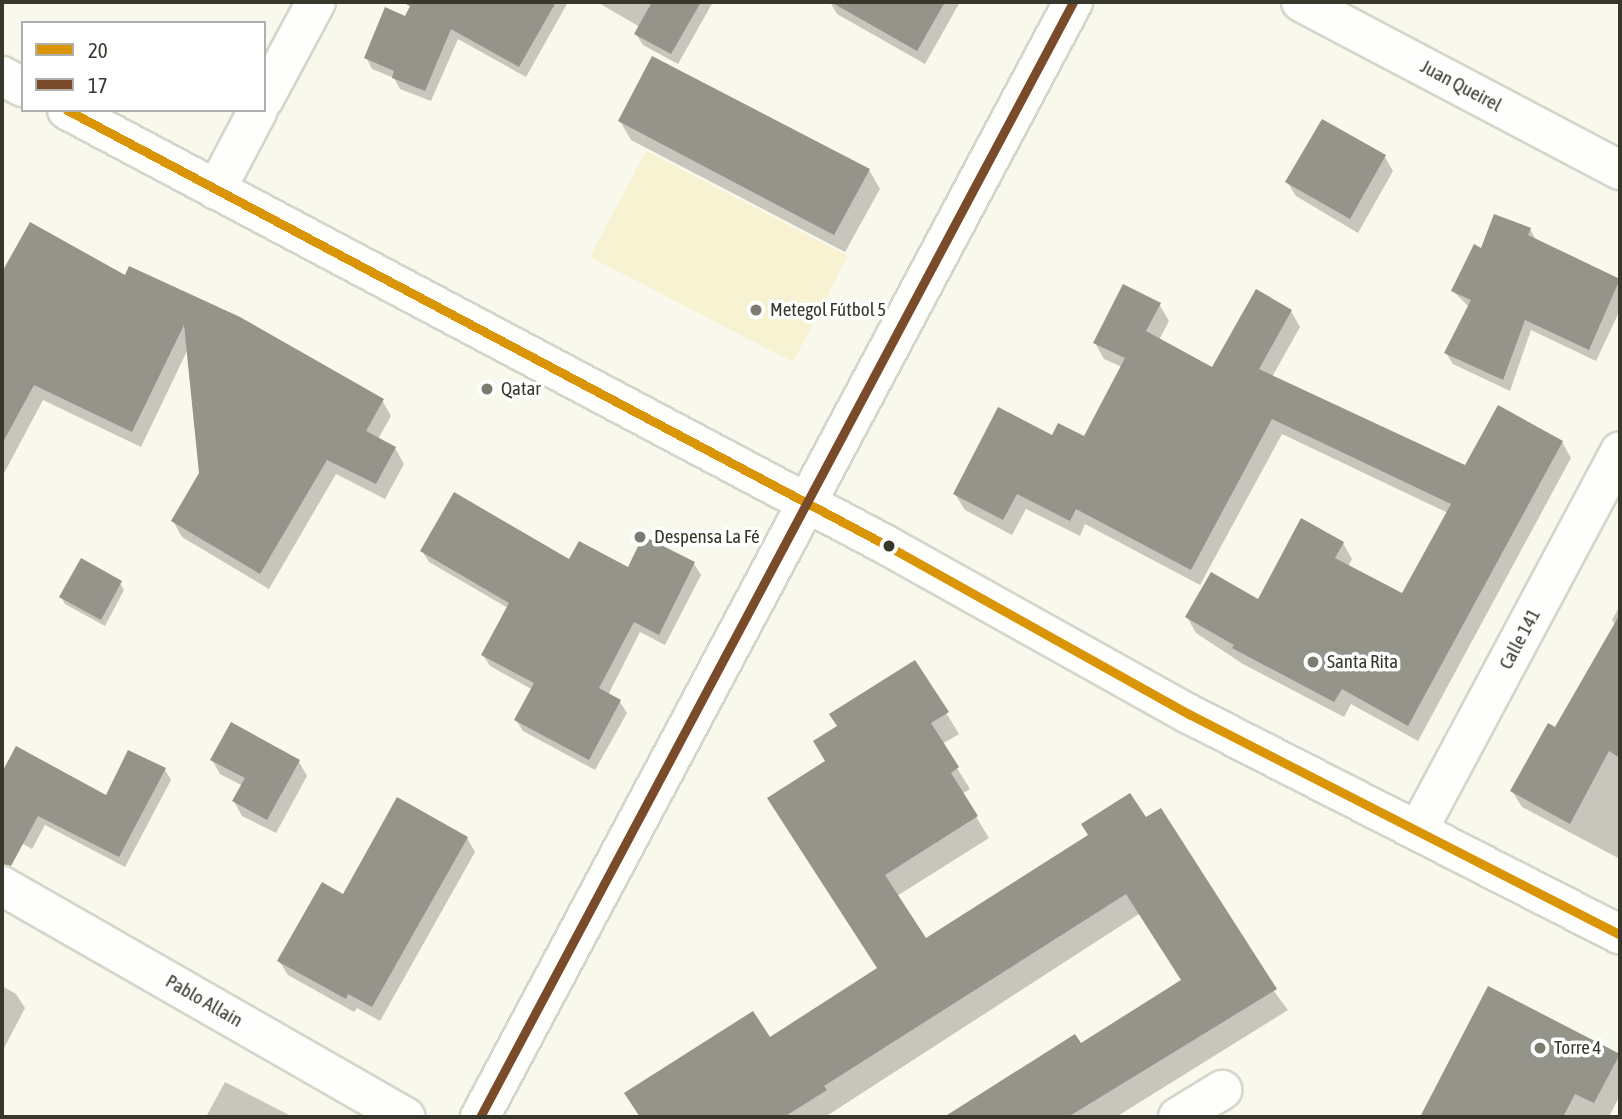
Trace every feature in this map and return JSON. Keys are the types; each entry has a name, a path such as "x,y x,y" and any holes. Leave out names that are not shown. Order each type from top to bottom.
{"main road":[{"path":"266,95 316,2"},
{"path":"481,1117 1073,2"},
{"name":"Juan Queirel","path":"1301,2 1620,170"},
{"path":"2,76 21,86"},
{"path":"70,112 806,503 1189,714 1419,828 1620,935"},
{"path":"216,190 257,112"},
{"name":"Calle 141","path":"1419,828 1620,451"},
{"name":"Pablo Allain","path":"2,886 406,1117"},
{"path":"1178,1117 1222,1090"}],"shaded area":[{"name":"Metegol Fútbol 5","path":"646,151 848,256 793,362 590,257"}],"building":[{"path":"402,2 556,2 519,67 451,29 425,91 392,78 394,71 364,58 385,7 405,16 410,6"},
{"path":"652,2 701,2 671,54 634,34"},
{"path":"831,2 945,2 917,51"},
{"path":"652,56 870,169 834,235 618,121"},
{"path":"1322,119 1386,155 1350,219 1285,182"},
{"path":"1494,214 1531,228 1528,235 1620,279 1589,350 1525,320 1503,380 1444,353 1471,300 1451,291 1474,244 1481,248"},
{"path":"30,222 125,275 129,266 240,317 384,399 366,431 396,447 376,484 327,460 260,574 171,521 199,473 184,325 132,432 34,385 2,444 2,272"},
{"path":"1123,284 1161,303 1146,331 1212,367 1256,289 1292,310 1259,369 1465,465 1498,405 1563,441 1408,726 1342,689 1334,702 1232,648 1234,645 1185,617 1211,572 1258,599 1301,518 1344,542 1335,558 1402,593 1451,504 1272,419 1191,570 1076,509 1070,521 1017,494 1003,520 953,494 998,407 1052,435 1058,423 1084,436 1125,358 1093,343"},
{"path":"454,492 569,559 579,541 628,567 643,536 695,562 659,635 634,622 599,688 621,700 589,760 514,720 534,683 481,655 509,603 420,551"},
{"path":"81,558 122,581 101,620 59,597"},
{"path":"1620,614 1620,758 1609,751 1570,824 1510,791 1548,723 1555,727"},
{"path":"915,660 949,712 931,723 959,767 951,773 978,816 885,875 926,938 1088,835 1081,824 1130,793 1146,817 1161,808 1277,989 1068,1117 944,1117 1075,1034 1081,1043 1181,980 1126,894 824,1086 827,1090 784,1117 640,1117 624,1093 753,1011 770,1037 877,968 767,798 825,761 813,741 837,726 829,714"},
{"path":"231,722 300,760 267,820 232,801 245,778 210,760"},
{"path":"16,746 106,795 128,750 166,768 119,857 38,816 11,866 2,864 2,772"},
{"path":"397,797 468,837 372,1007 348,994 346,999 277,961 322,882 343,894"},
{"name":"Torre 4","path":"1488,986 1620,1054 1594,1103 1575,1094 1563,1117 1420,1117"}],"transit line":[{"name":"17","path":"480,1117 1073,2"},
{"name":"20","path":"71,112 888,546 1189,714 1620,935"}],"place":[{"name":"Metegol Fútbol 5","path":"756,310"},
{"name":"Qatar","path":"487,389"},
{"name":"Despensa La Fé","path":"640,537"},
{"name":"Santa Rita","path":"1313,662"},
{"name":"Torre 4","path":"1540,1048"}]}
